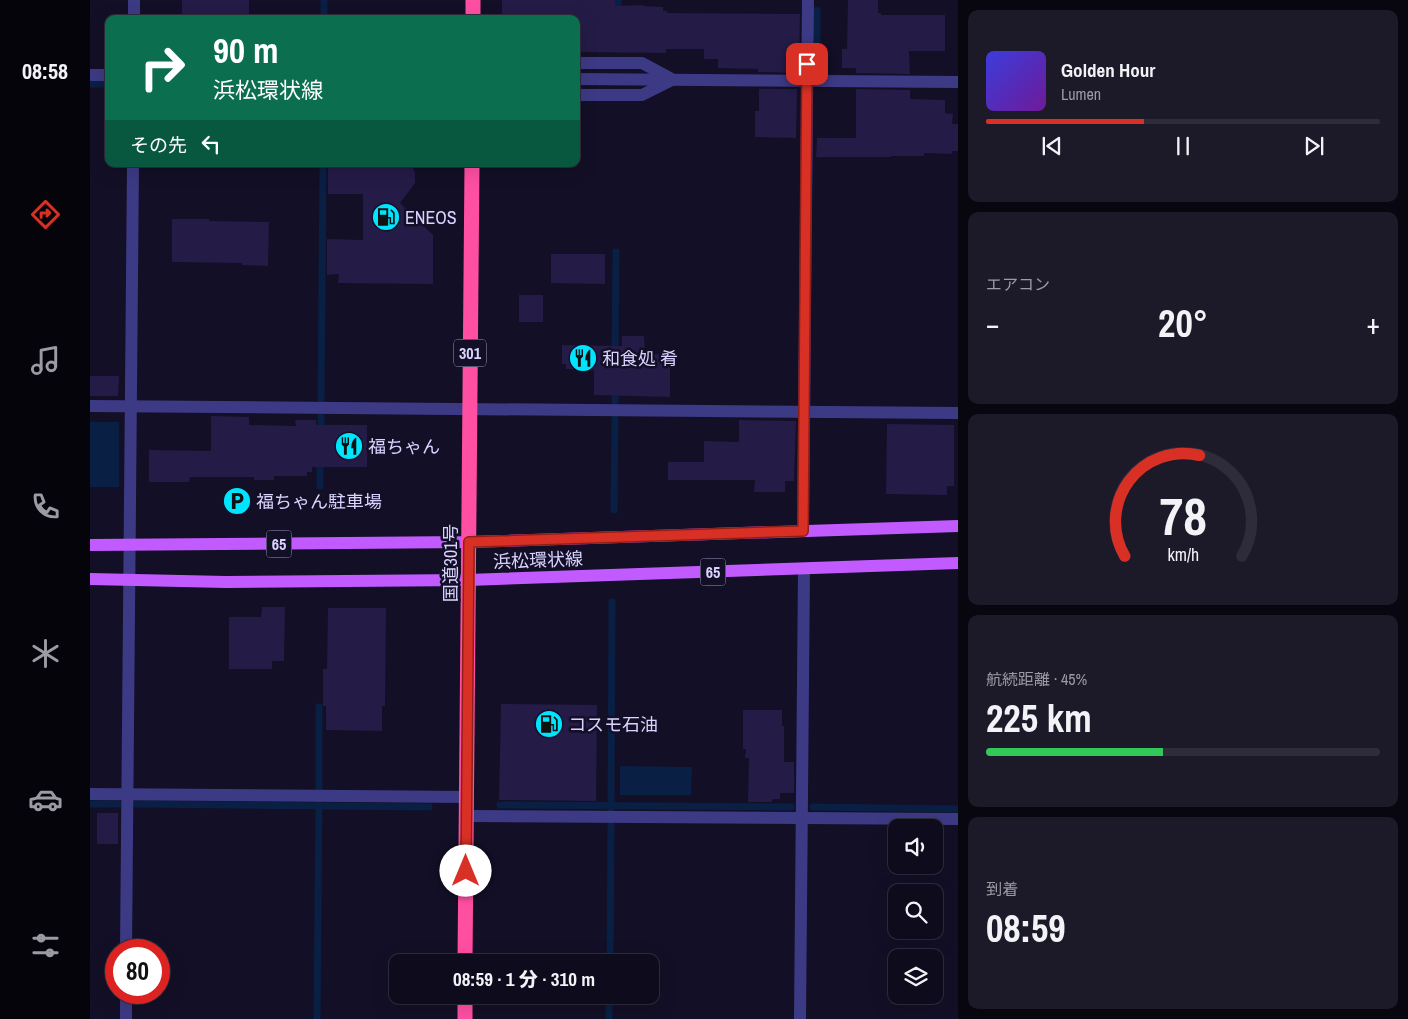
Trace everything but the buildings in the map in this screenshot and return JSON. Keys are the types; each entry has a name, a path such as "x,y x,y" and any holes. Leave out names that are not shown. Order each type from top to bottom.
{"highway":[{"path":"472,15 473,0"},
{"name":"国道301号","path":"465,954 472,167"},
{"path":"465,1004 465,1019"}],"main road":[{"name":"浜松環状線","path":"90,545 469,542 958,526"},
{"name":"浜松環状線","path":"90,580 129,579 226,582 468,580 958,563"}],"street":[{"path":"134,0 134,15"},
{"path":"803,531 808,0"},
{"path":"580,62 642,63 672,79"},
{"path":"90,75 105,75"},
{"path":"580,79 958,82"},
{"path":"580,95 642,95 672,79"},
{"path":"126,939 133,167"},
{"path":"90,406 958,413"},
{"path":"800,1019 804,568"},
{"path":"90,794 466,797"},
{"path":"467,816 958,820"},
{"path":"126,1004 126,1019"}],"water":[{"path":"90,422 119,422 119,487 90,487"},
{"path":"620,766 692,767 691,795 620,795"}],"waterway":[{"path":"324,0 324,15"},
{"path":"618,0 618,13"},
{"path":"817,10 817,68"},
{"path":"90,84 105,84"},
{"path":"321,399 323,167"},
{"path":"615,354 616,252"},
{"path":"615,387 615,402"},
{"path":"321,417 321,433"},
{"path":"614,510 615,419"},
{"path":"320,458 320,486"},
{"path":"611,809 612,602"},
{"path":"319,707 319,789"},
{"path":"317,1019 319,802"},
{"path":"90,804 118,804"},
{"path":"136,804 429,807"},
{"path":"500,805 791,807"},
{"path":"813,807 958,809"},
{"path":"610,954 611,824"},
{"path":"609,1004 609,1019"}],"place":[{"name":"ENEOS","path":"386,217"},
{"name":"和食処 肴","path":"583,358"},
{"name":"福ちゃん","path":"349,446"},
{"name":"福ちゃん駐車場","path":"237,501"},
{"name":"コスモ石油","path":"549,724"}],"route":[{"path":"466,871 469,542 803,531 807,64"}]}
